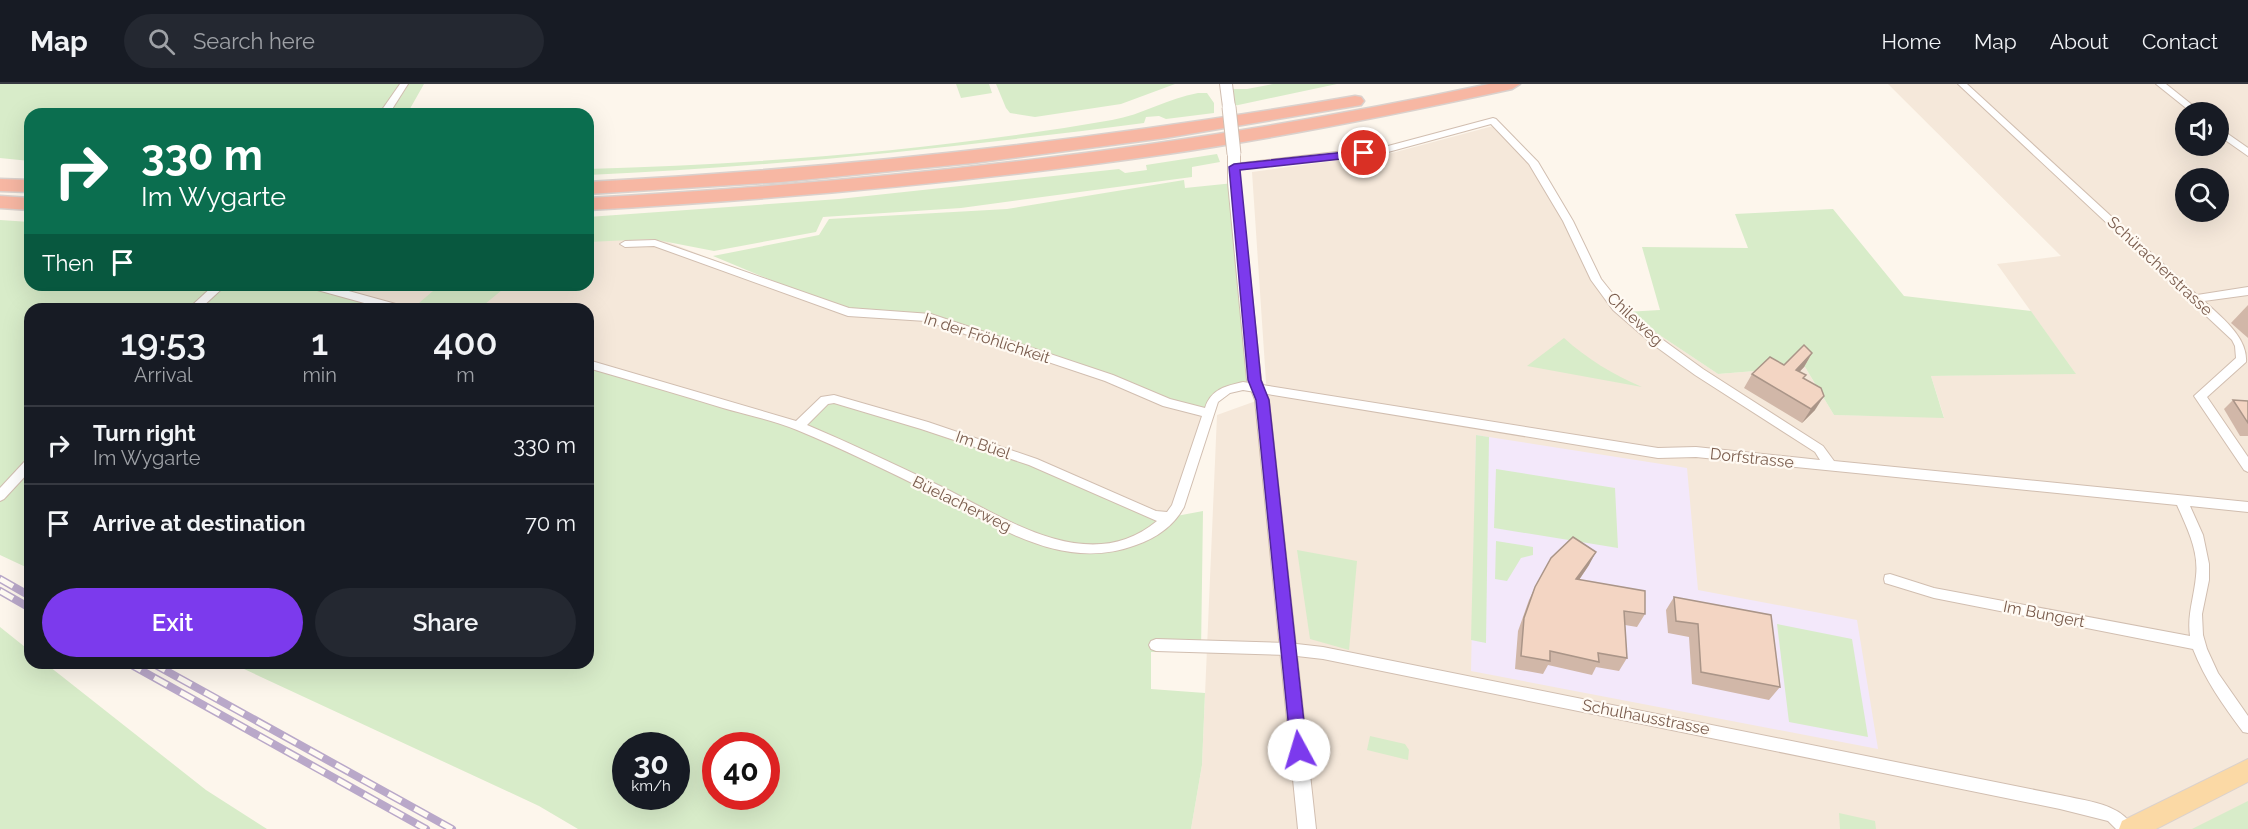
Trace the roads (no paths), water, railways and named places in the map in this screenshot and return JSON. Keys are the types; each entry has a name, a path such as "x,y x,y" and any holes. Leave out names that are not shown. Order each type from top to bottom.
{"highway":[{"path":"594,188 800,174 1015,153 1258,118 1439,84"},
{"path":"594,204 851,186 1065,163 1299,127 1512,84"},
{"path":"0,185 24,186"},
{"path":"0,202 24,204"}],"main road":[{"path":"2131,829 2248,770"}],"street":[{"path":"388,108 404,84"},
{"path":"1226,84 1254,380 1262,400 1307,829"},
{"name":"Schüracherstrasse","path":"1962,84 2229,329 2241,346 2242,358 2200,396 2248,467"},
{"path":"2160,84 2183,102"},
{"name":"Chileweg","path":"1234,161 1388,149 1493,121 1533,162 1568,221 1596,280 1617,307 1655,340 1699,372 1819,449 1831,466"},
{"path":"2229,138 2248,153"},
{"name":"In der Fröhlichkeit","path":"625,244 655,243 848,312 927,317 1109,378 1167,403 1208,413"},
{"path":"200,303 214,291"},
{"path":"335,291 378,303"},
{"path":"2196,299 2248,291"},
{"name":"Büelacherweg","path":"594,366 798,426 936,490 1031,538 1061,546 1089,549 1114,548 1136,541 1172,517"},
{"path":"1172,517 1178,507 1214,400 1226,390 1243,386 1258,388"},
{"name":"Dorfstrasse","path":"1258,388 1658,453 1696,452 2248,507"},
{"name":"Im Büel","path":"798,426 825,400 834,399 924,425 1033,462 1155,516 1172,517"},
{"path":"0,496 24,470"},
{"path":"2181,499 2200,542 2202,556 2203,573 2195,620 2199,644 2214,679 2248,727"},
{"name":"Im Bungert","path":"1890,579 1934,593 2199,644"},
{"name":"Schulhausstrasse","path":"1156,645 1288,649 1323,653 1656,718 2060,802 2112,816 2126,829"}],"railway":[{"path":"0,579 24,593"},
{"path":"0,591 24,605"},
{"path":"139,669 426,829"},
{"path":"163,669 452,829"}]}
